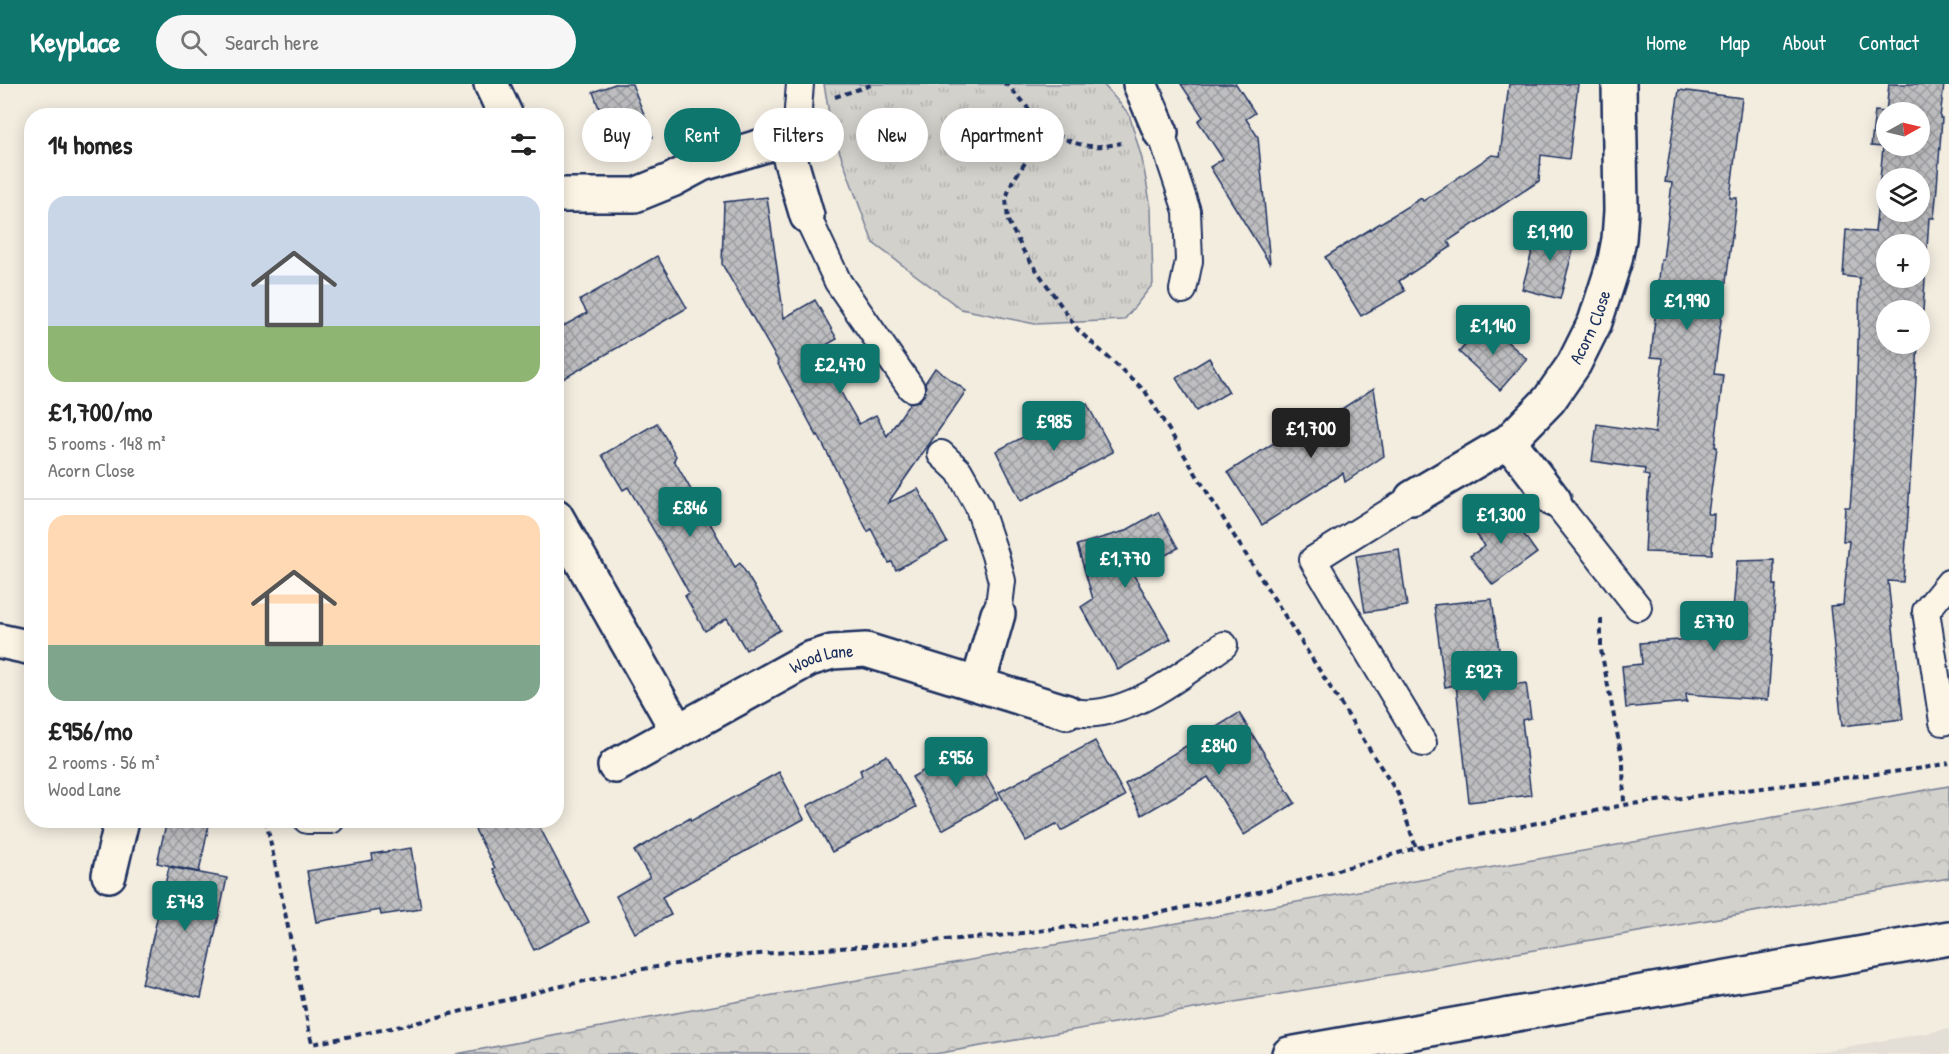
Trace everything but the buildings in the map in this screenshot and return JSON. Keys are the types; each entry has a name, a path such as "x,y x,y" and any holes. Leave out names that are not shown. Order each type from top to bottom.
{"main road":[{"path":"491,84 502,108"},
{"path":"1140,84 1161,133"},
{"name":"Acorn Close","path":"1412,498 1509,441 1549,400 1574,364 1595,322 1615,260 1619,239 1621,212 1619,84"},
{"path":"564,195 635,195 672,180 702,164 753,148"},
{"path":"798,162 807,216"},
{"path":"1509,441 1554,500"},
{"path":"564,530 677,730"},
{"path":"978,684 998,614"},
{"path":"0,641 24,646"},
{"name":"Wood Lane","path":"615,766 809,659 832,652 866,650 1067,712"},
{"path":"109,876 120,828"},
{"path":"1289,1054 1949,938"}],"lane":[{"path":"798,108 800,84"},
{"path":"1161,133 1187,211 1189,261 1183,290"},
{"path":"807,216 838,282 911,388"},
{"path":"940,454 959,471 978,505 1002,581 998,614"},
{"path":"1412,498 1313,560 1423,743"},
{"path":"1554,500 1638,607"},
{"path":"1943,722 1926,611 1949,583"},
{"path":"1067,712 1095,713 1120,707 1162,688 1224,645"}],"path":[{"path":"1004,84 1008,85 1029,108"},
{"path":"1064,139 1084,145 1113,145 1161,133"},
{"path":"1025,162 1006,198 1008,221 1024,252 1078,330 1145,391 1398,794 1416,848"},
{"path":"1601,611 1601,650 1623,764 1624,805"},
{"path":"268,828 312,1044 411,1024 553,988 637,970 720,957 998,936 1125,920 1263,891 1416,848 1624,805 1949,763"}],"shaded area":[{"path":"1949,1029 1949,1054 1805,1054"}],"green space":[{"path":"824,84 1103,84 1129,114 1142,159 1151,207 1153,284 1124,320 1035,324 961,309 873,243 843,162 844,108 828,108"},
{"path":"1949,786 1949,878 935,1054 456,1054 762,997"}]}
